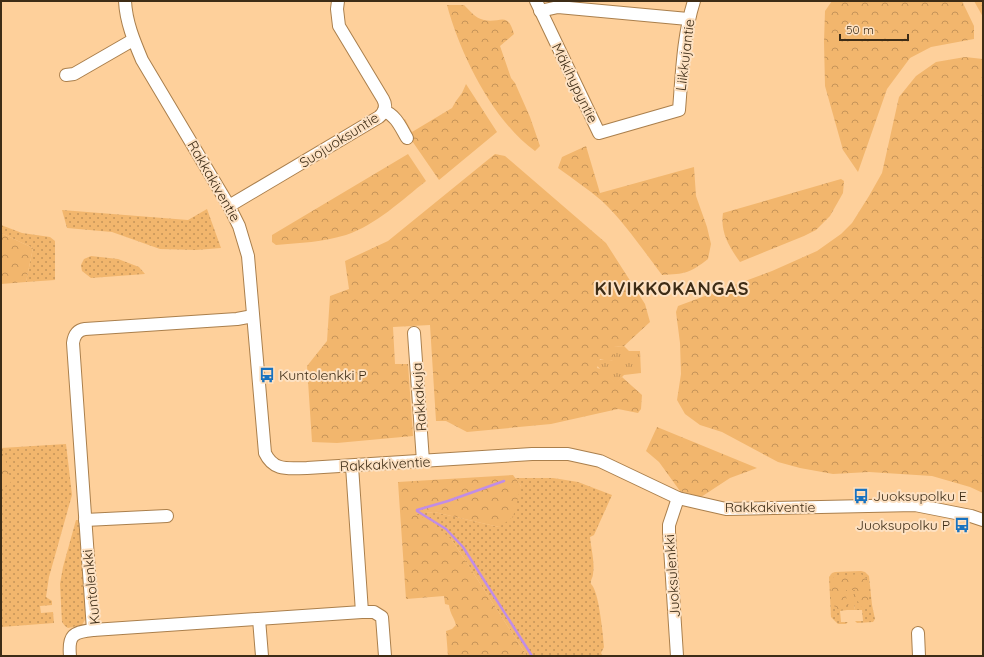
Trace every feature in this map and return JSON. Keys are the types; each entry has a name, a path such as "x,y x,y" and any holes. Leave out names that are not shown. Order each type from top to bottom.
{"street":[{"name":"Rakkakiventie","path":"125,1 128,24 142,60 229,206 239,226 248,256 262,432 265,453 268,460 273,465 280,468 352,466 532,454 568,454 600,461 678,498 726,509 915,505 971,516 983,520"},
{"name":"Suojuoksuntie","path":"229,206 379,117 384,111 385,107 383,98 339,26 337,9 338,1"},
{"name":"Liikkujantie","path":"679,110 683,54 688,19 694,1"},
{"path":"538,6 688,19"},
{"name":"Mäkihypyntie","path":"538,6 599,133 679,110"},
{"path":"66,75 74,74 133,40"},
{"path":"384,111 394,116 407,138"},
{"name":"Kuntolenkki","path":"253,316 237,319 85,329 76,333 73,343 92,630 374,612 382,617 385,656"},
{"name":"Rakkakuja","path":"414,333 423,461"},
{"path":"352,466 362,612"},
{"name":"Juoksulenkki","path":"677,656 669,525 678,498"},
{"path":"85,520 167,516"},
{"path":"259,619 262,656"},
{"path":"70,656 69,645 73,636 80,632 92,630"},
{"path":"918,633 919,656"}],"green space":[{"path":"832,1 962,1 974,26 974,39 931,47 910,58 887,89 858,172 843,150 825,86 825,11"},
{"path":"974,1 983,1 983,17"},
{"path":"447,5 464,5 478,18 484,20 506,20 509,22 514,34 500,46 511,78 515,83 530,117 540,146 535,151 505,122 492,105 469,65 460,44"},
{"path":"965,57 983,59 983,493 970,487 932,476 869,472 833,474 800,468 778,462 722,432 700,425 685,414 677,400 681,374 680,343 676,312 678,306 772,271 817,251 841,234 852,223 882,173 899,97 916,76 936,62"},
{"path":"466,84 497,132 439,180 399,122 405,119 412,132 452,108"},
{"path":"586,146 600,193 694,167 696,196 707,227 711,244 708,259 687,272 662,275 634,237 610,209 591,192 558,168 562,157"},
{"path":"408,154 426,181 378,219 357,231 329,239 276,245 272,242 272,235"},
{"path":"495,154 505,156 606,243 645,304 650,322 624,346 614,347 614,360 608,361 600,359 597,368 601,369 615,383 622,377 642,395 641,409 638,413 618,409 551,424 467,432 446,421 436,421 430,325 393,327 395,364 408,364 413,436 337,443 312,442 307,366 327,341 330,296 349,289 345,261 388,241"},
{"path":"841,179 844,181 843,193 830,216 816,230 740,262 726,239 722,220 723,213"},
{"path":"207,209 221,248 196,250 160,249 112,232 67,228 62,210 188,220"},
{"path":"1,225 22,233 50,237 55,241 55,280 26,282 33,248 1,233"},
{"path":"1,233 33,248 26,282 1,284"},
{"path":"91,256 118,259 139,267 145,274 91,278 82,271 81,265 84,259"},
{"path":"624,346 629,351 640,351 641,373 624,375 615,384 596,364 599,360 613,360 614,347"},
{"path":"657,427 757,468 730,478 701,497 680,491 659,462 646,451"},
{"path":"66,444 72,495 49,577 46,597 52,601 52,605 40,606 41,613 53,612 54,623 1,627 1,448"},
{"path":"1,454 4,454 11,482 5,486 1,483"},
{"path":"513,475 521,486 513,517 499,527 434,512 416,514 430,521 452,540 527,656 448,656 446,631 452,629 456,625 449,605 445,604 444,596 406,599 398,482"},
{"path":"515,478 553,478 578,482 612,495 594,535 590,537 594,565 591,584 594,588 600,614 604,647 601,653 603,656 527,656 452,540 415,514 434,512 499,527 521,486"},
{"path":"76,520 80,520 86,618 82,625 68,628 62,622 60,584 63,567"},
{"path":"835,572 865,572 869,576 875,619 873,622 857,623 855,621 863,621 862,610 855,610 854,604 856,604 856,591 847,591 847,610 840,611 841,622 848,622 846,624 838,624 831,617 829,577"},
{"path":"861,574 867,579 869,607 862,608 857,600 856,590 846,590 846,609 836,610 831,598 830,579 836,576"},
{"path":"846,591 856,591 856,604 854,605 855,610 847,610"}],"waterway":[{"path":"504,481 417,511 446,529 463,547 532,656"}],"place":[{"name":"Kuntolenkki P","path":"267,375"},
{"name":"Juoksupolku E","path":"861,496"},
{"name":"Juoksupolku P","path":"962,525"}],"district":[{"name":"KIVIKKOKANGAS","path":"672,289"}]}
